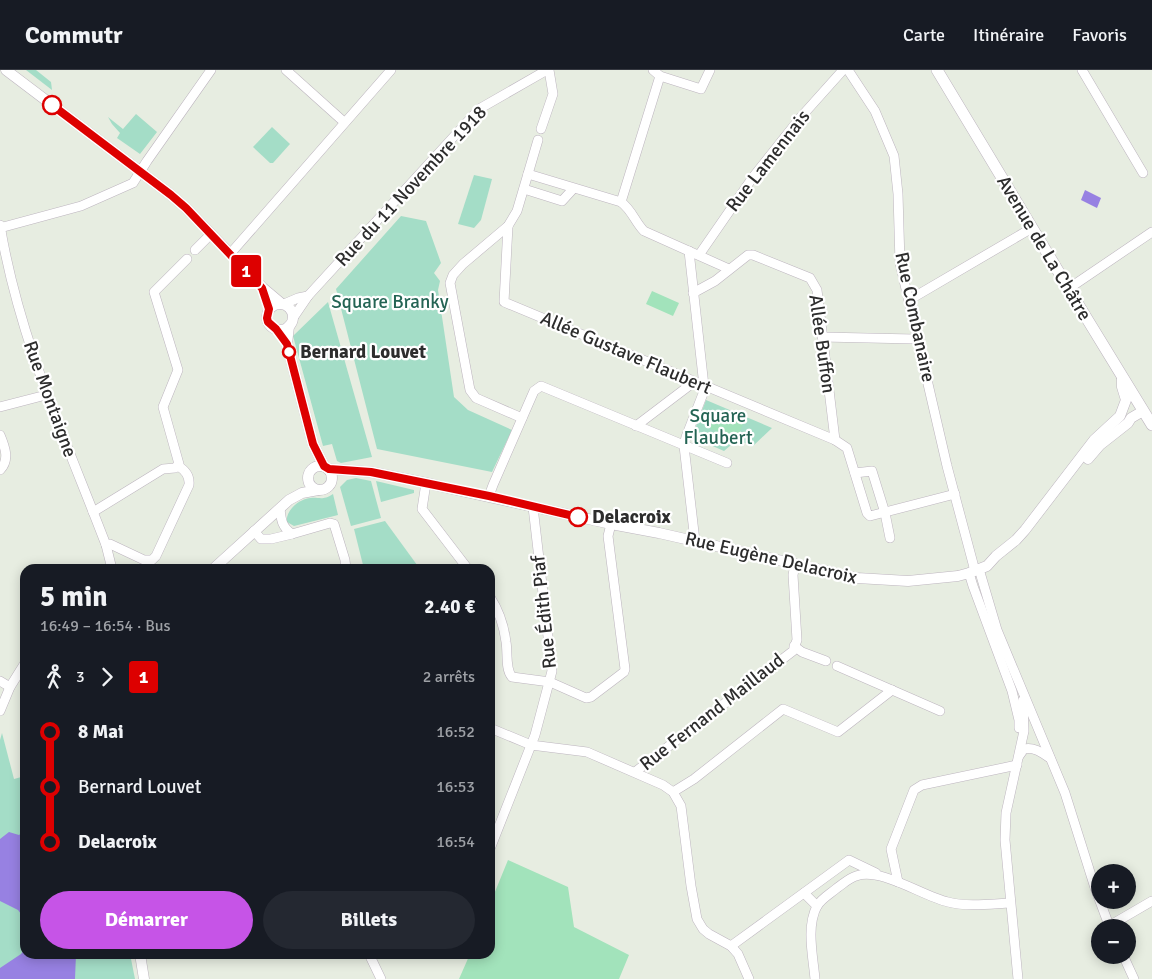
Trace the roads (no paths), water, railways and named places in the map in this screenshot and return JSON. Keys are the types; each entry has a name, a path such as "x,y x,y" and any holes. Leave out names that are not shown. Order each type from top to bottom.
{"main road":[{"name":"Avenue de La Châtre","path":"937,70 1122,378 1152,424"}],"street":[{"path":"6,70 176,199 262,288 289,307 291,322 287,344"},
{"path":"0,226 81,206 133,184 211,70"},
{"path":"286,70 344,122"},
{"path":"230,254 391,70"},
{"path":"541,129 553,94 548,70"},
{"name":"Rue du 11 Novembre 1918","path":"291,322 308,296 478,109 548,70"},
{"path":"621,202 656,73 702,89 710,70"},
{"name":"Rue Lamennais","path":"699,256 753,176 842,70"},
{"name":"Rue Combanaire","path":"848,70 876,111 894,156 898,194 900,263 974,571 1065,793 1095,888 1107,919"},
{"path":"1082,70 1143,173"},
{"path":"522,418 476,398 470,390 450,283 453,275 463,264 508,226 524,189 538,140"},
{"path":"528,174 621,202 628,207 638,226 644,231 729,269 715,281 693,293"},
{"path":"524,189 562,201 573,188"},
{"name":"Rue Montaigne","path":"0,226 3,263 30,347 46,395 106,545 111,564"},
{"name":"Allée Gustave Flaubert","path":"508,226 504,302 835,440 847,448 867,513 870,516 885,513"},
{"path":"909,300 1032,228"},
{"path":"1068,289 1152,232"},
{"path":"195,250 211,234"},
{"path":"689,251 705,386 684,446 695,541"},
{"name":"Allée Buffon","path":"729,269 748,255 753,255 810,278 817,290 835,440"},
{"path":"178,466 179,462 163,407 178,370 154,292 187,259"},
{"path":"262,288 269,309 268,322 287,344 313,444 326,468 331,472 332,482"},
{"name":"Rue du 11 Novembre 1918","path":"283,304 308,296"},
{"path":"269,309 278,304 283,304"},
{"path":"276,329 285,329 291,322"},
{"path":"822,337 914,339 918,341"},
{"path":"994,560 1025,530 1094,440 1118,419 1124,409 1126,400 1122,387 1122,378"},
{"path":"636,426 694,382"},
{"path":"489,496 534,391 542,386 728,464"},
{"path":"0,407 46,395"},
{"path":"974,571 994,560 1004,558 1018,547 1094,452 1108,438 1143,411"},
{"path":"1118,419 1127,416 1130,420 1152,424"},
{"path":"0,435 6,453 4,466 0,470"},
{"path":"313,444 313,464 310,474 311,485 318,490"},
{"path":"93,512 163,469 178,466"},
{"path":"106,545 110,544 144,560 152,560 156,556 190,485 187,474 178,466"},
{"path":"218,564 296,495 315,467 326,468"},
{"name":"Rue Eugène Delacroix","path":"326,468 359,471 489,496 857,578 879,581 908,581 939,579 974,571"},
{"path":"296,495 326,488 345,474 359,471"},
{"path":"855,473 872,471 885,513 890,538"},
{"path":"426,483 422,509 464,564"},
{"path":"885,513 955,494"},
{"name":"Rue Édith Piaf","path":"495,836 531,745 552,671 533,507"},
{"path":"280,508 282,523 285,529 292,534"},
{"path":"254,531 261,539 271,539 330,523 334,524 345,564"},
{"path":"495,608 502,624 510,675 516,678 550,682 586,698 590,697 624,672 625,669 608,536 611,524"},
{"name":"Rue Fernand Maillaud","path":"635,772 793,651 797,640 793,575 795,565"},
{"name":"Rue Combanaire","path":"974,571 973,586 1012,691 1019,720 1018,760"},
{"path":"794,646 802,652 826,661"},
{"path":"837,666 940,711"},
{"path":"0,711 10,687 20,671"},
{"path":"0,681 10,687"},
{"path":"673,792 694,779 783,709 838,732 892,690"},
{"name":"Rue Combanaire","path":"1018,760 1024,732 1022,690"},
{"path":"495,730 531,745 587,752 663,785 673,792 681,806 697,919 703,929 731,946 738,954 747,979"},
{"path":"1018,979 1005,840 1006,813 1018,760 1024,749 1034,749 1051,758"},
{"path":"898,882 891,849 914,790 922,785 1018,760"},
{"path":"731,946 849,860 930,896 949,902 967,905 1010,903"},
{"path":"815,979 811,927 814,912 820,900 850,878 869,874 883,876"},
{"path":"804,893 817,906"},
{"path":"1123,919 1152,901"},
{"path":"141,959 144,979"},
{"path":"371,959 381,979"},
{"path":"1127,964 1134,979"}],"place":[{"name":"Bernard Louvet","path":"289,352"},
{"name":"Delacroix","path":"578,517"}],"park label":[{"name":"Square Branky","path":"390,302"},
{"name":"Square Flaubert","path":"718,427"}]}
